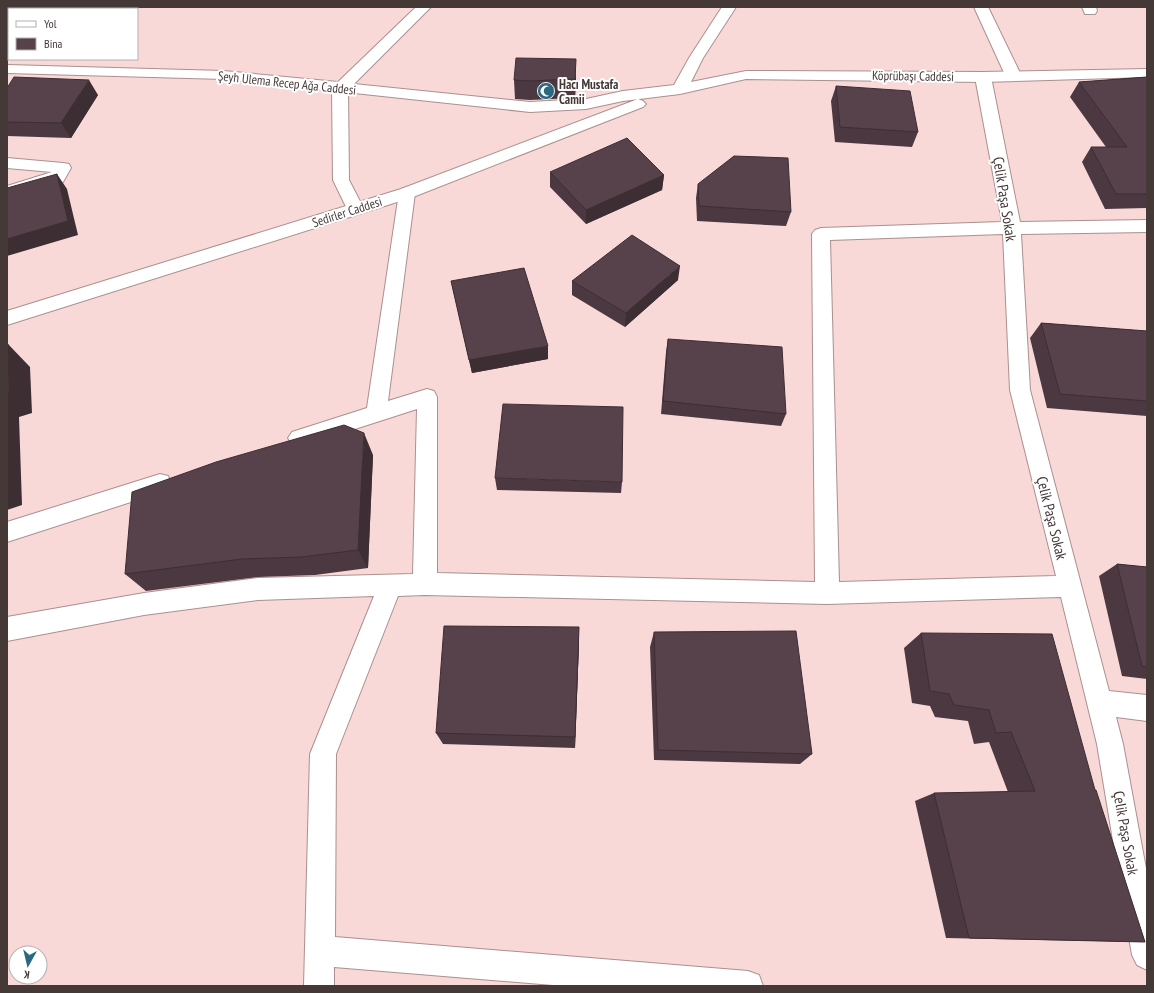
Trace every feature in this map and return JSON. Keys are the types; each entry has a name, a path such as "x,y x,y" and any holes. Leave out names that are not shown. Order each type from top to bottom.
{"street":[{"path":"355,209 341,180 340,88 424,7"},
{"path":"680,89 696,58 729,7"},
{"path":"981,7 1014,77"},
{"name":"Şeyh Ulema Recep Ağa Caddesi","path":"7,69 224,75 530,107 586,104 623,96 680,89"},
{"name":"Köprübaşı Caddesi","path":"680,89 746,75 1014,77 1147,73"},
{"name":"Çelik Paşa Sokak","path":"983,77 1012,228 1020,390 1110,744 1147,955"},
{"name":"Sedirler Caddesi","path":"7,318 407,193 555,135 680,89"},
{"path":"530,107 555,135"},
{"path":"7,163 63,168 57,178 7,192"},
{"path":"376,414 407,193"},
{"path":"827,593 821,234 1012,228 1147,226"},
{"path":"278,445 427,397 425,584"},
{"path":"7,532 180,477"},
{"path":"319,986 323,754 391,584"},
{"path":"7,629 144,604 258,589 425,584 827,593 1070,586"},
{"path":"1100,703 1147,708"},
{"path":"319,951 748,986"}],"building":[{"path":"516,58 576,59 575,79 529,81 514,80"},
{"path":"14,77 89,80 61,123 7,122 7,88"},
{"path":"1147,77 1147,194 1116,194 1091,147 1127,147 1079,82"},
{"path":"836,86 910,91 918,132 840,127"},
{"path":"627,138 664,175 586,210 550,172"},
{"path":"734,156 788,158 791,212 699,206 698,184"},
{"path":"57,174 68,221 7,239 7,188"},
{"path":"632,235 680,266 626,313 572,281"},
{"path":"524,268 548,346 469,360 451,281"},
{"path":"1041,323 1147,331 1147,401 1060,394"},
{"path":"668,339 782,347 786,414 663,401"},
{"path":"7,344 9,391 7,392"},
{"path":"503,404 623,407 622,482 495,478"},
{"path":"344,425 364,433 358,550 302,557 242,559 125,574 132,492 216,462"},
{"path":"1117,564 1147,567 1147,667 1142,666"},
{"path":"444,626 579,627 575,737 436,733"},
{"path":"796,631 812,754 658,750 654,632"},
{"path":"921,633 1052,634 1095,790 1145,942 969,938 934,793 1035,791 1011,732 996,733 989,710 954,705 949,694 930,691"}],"place":[{"name":"Hacı Mustafa Camii","path":"546,91"}]}
